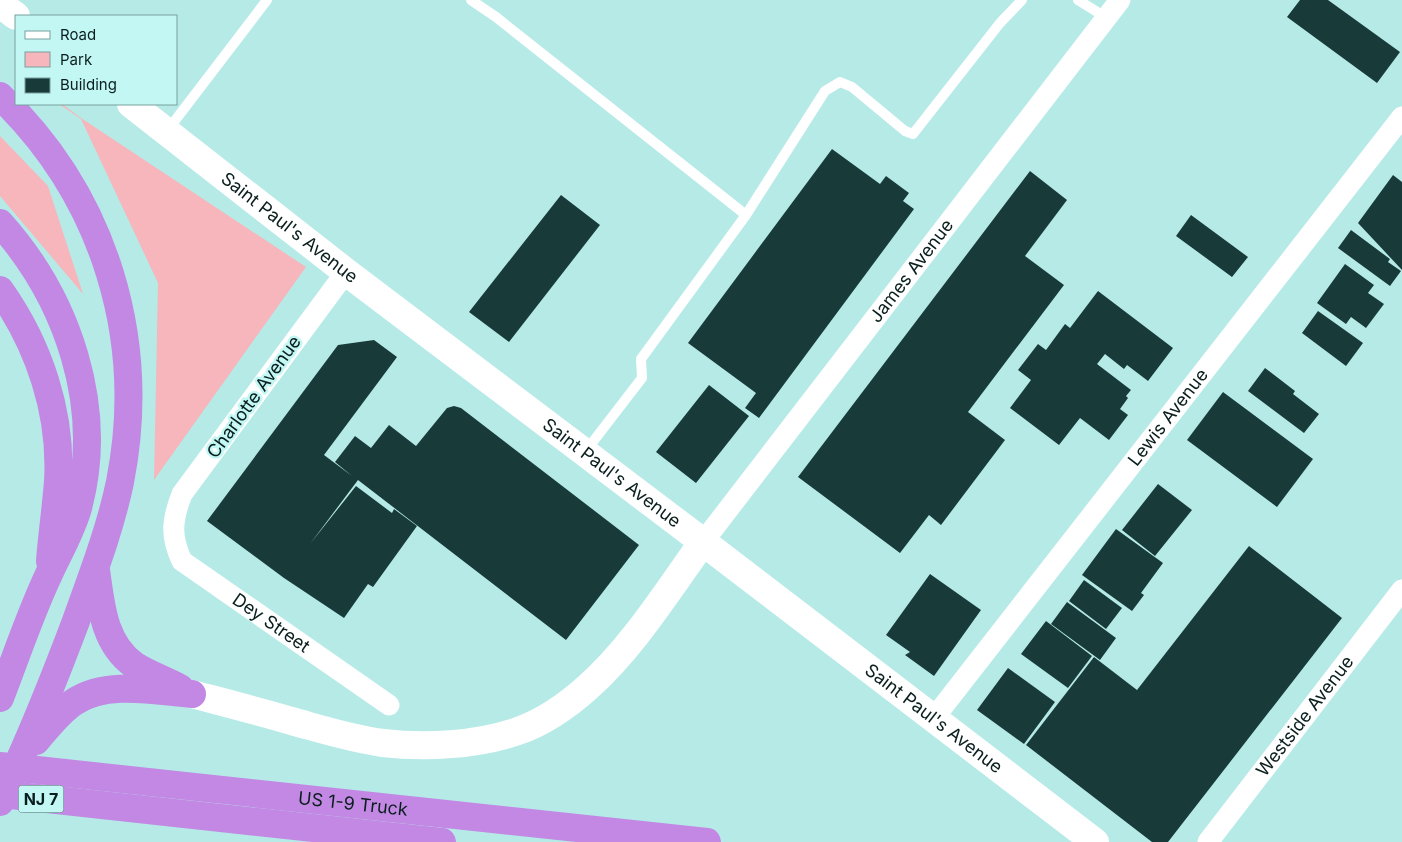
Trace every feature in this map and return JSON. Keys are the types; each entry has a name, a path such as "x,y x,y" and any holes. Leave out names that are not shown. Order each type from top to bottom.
{"highway":[{"path":"0,96 42,142 69,180 92,223 106,261 118,303 126,347 129,392 127,438 114,505 96,565 64,651 11,761 0,802"},
{"path":"0,223 31,263 54,302 66,329 75,356 83,398 86,440 82,488 70,533 49,574 0,698"},
{"path":"0,290 32,345 47,388 53,419 58,457 58,480 49,574"},
{"path":"96,565 106,627 119,650 136,666 192,694"},
{"path":"11,761 73,702 96,692 123,689 192,694"},
{"name":"US 1-9 Truck","path":"11,761 97,776 707,842"},
{"name":"NJ 7","path":"0,794 442,842"}],"street":[{"name":"James Avenue","path":"703,542 1120,0"},
{"path":"0,4 15,15"},
{"name":"Saint Paul's Avenue","path":"132,105 346,272 1095,842"},
{"name":"Lewis Avenue","path":"934,718 1402,117"},
{"name":"Charlotte Avenue","path":"173,526 182,494 346,272"},
{"name":"Dey Street","path":"173,526 176,549 182,561 389,705"},
{"path":"192,694 340,734 384,743 453,743 478,740 519,730 573,700 603,673 643,624 703,542"},
{"name":"Westside Avenue","path":"1208,842 1402,590"}],"lane":[{"path":"167,131 267,0"},
{"path":"472,0 746,215"},
{"path":"585,452 642,378 641,359 746,215 825,91 840,82 852,87 905,131 912,134 1000,23 1022,0"},
{"path":"1078,0 1106,18"}],"green space":[{"path":"60,105 63,105 306,267 154,480 158,283 81,119"},
{"path":"0,136 48,186 83,294 0,196"}],"building":[{"path":"1300,0 1328,0 1400,52 1377,83 1287,17"},
{"path":"832,149 880,184 886,176 909,193 903,201 914,209 759,418 745,408 756,393 688,343"},
{"path":"1030,171 1067,200 1025,256 1064,285 968,412 1005,440 941,525 929,515 900,553 798,477"},
{"path":"1393,175 1402,182 1402,270 1358,223"},
{"path":"561,195 600,225 509,342 469,312"},
{"path":"1191,215 1248,257 1232,277 1176,236"},
{"path":"1351,230 1390,259 1388,262 1401,271 1390,286 1338,248"},
{"path":"1345,264 1374,285 1368,293 1384,304 1366,328 1351,317 1346,324 1317,303"},
{"path":"1098,291 1173,348 1148,381 1127,365 1124,369 1105,354 1097,364 1131,390 1120,409 1128,415 1109,440 1080,418 1059,445 1010,408 1031,380 1018,370 1038,344 1046,350 1065,324 1070,328"},
{"path":"1318,311 1363,343 1346,366 1302,333"},
{"path":"374,340 397,357 324,455 352,476 335,462 355,436 371,448 389,425 416,446 447,408 454,406 461,408 639,545 566,640 358,480 310,544 356,486 392,513 394,509 417,526 373,587 368,584 344,618 284,578 207,521 338,345"},
{"path":"1265,368 1295,391 1293,394 1319,414 1304,433 1248,391"},
{"path":"709,385 749,416 696,483 656,452"},
{"path":"1223,392 1313,459 1277,507 1187,440"},
{"path":"1158,484 1192,510 1155,556 1122,530"},
{"path":"1116,529 1163,563 1141,593 1144,595 1132,611 1082,575"},
{"path":"1249,546 1342,618 1168,842 1152,842 1026,745 1094,657 1137,690"},
{"path":"930,574 981,610 934,676 905,655 910,652 886,635"},
{"path":"1084,580 1122,608 1106,629 1069,601"},
{"path":"1067,602 1116,638 1100,660 1051,624"},
{"path":"1046,621 1092,656 1068,688 1021,654"},
{"path":"1008,668 1055,702 1024,744 977,710"}]}
